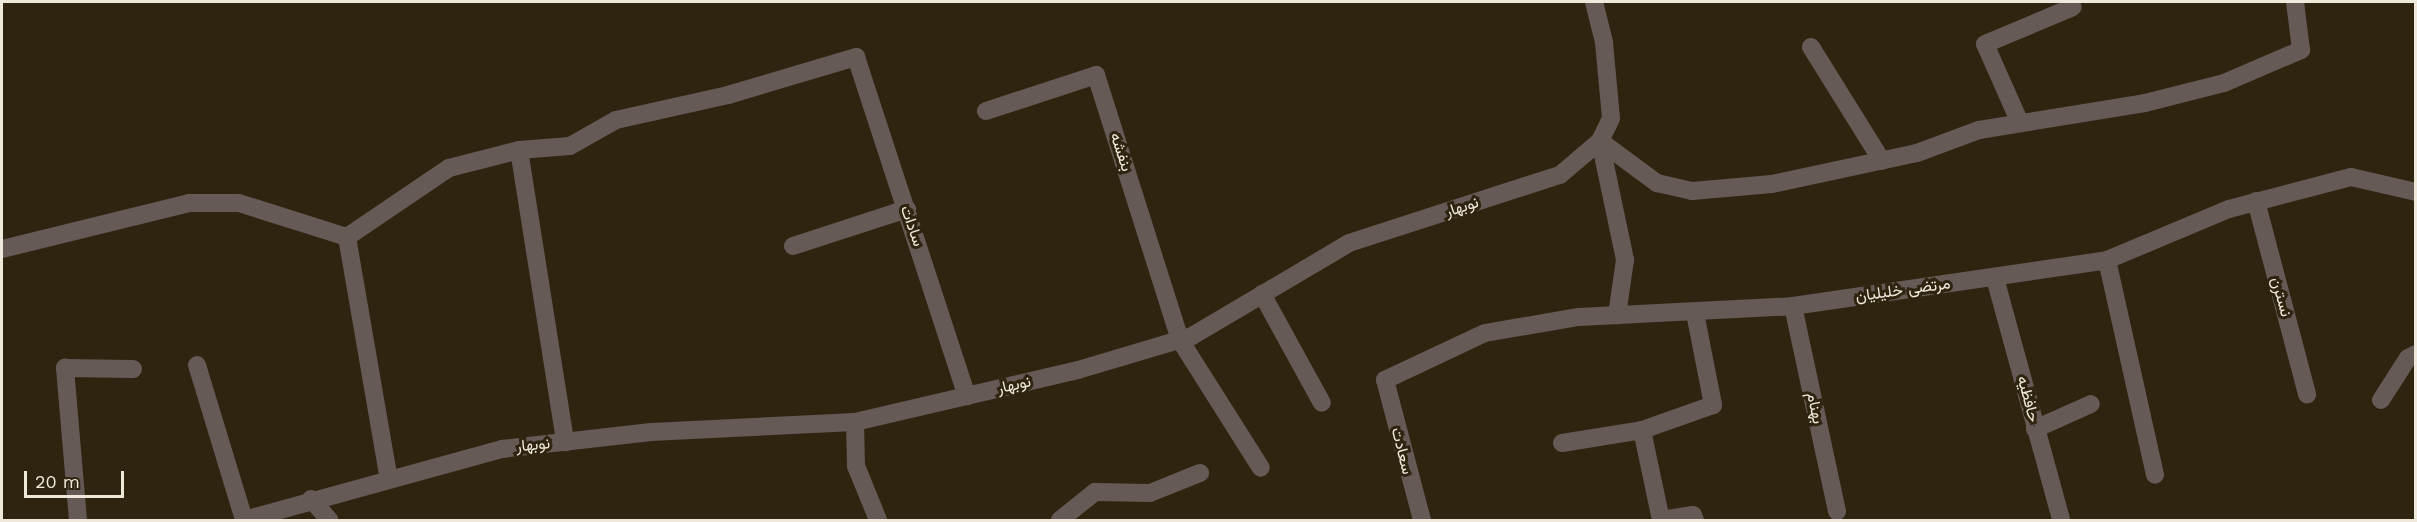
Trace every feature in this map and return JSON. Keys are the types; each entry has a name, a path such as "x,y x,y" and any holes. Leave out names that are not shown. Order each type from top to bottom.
{"street":[{"name":"نوبهار","path":"244,520 311,499 501,449 651,432 855,422 1078,370 1180,340 1349,243 1560,175 1600,141 1611,118 1604,42 1594,2"},
{"path":"1600,141 1657,183 1692,191 1772,184 1917,153 1979,130 2145,103 2224,83 2301,50 2295,2"},
{"path":"2020,123 1985,44 2073,7"},
{"path":"1811,47 1882,161"},
{"name":"سادات","path":"519,150 570,146 616,120 728,95 856,57 967,396"},
{"name":"بنفشه","path":"986,111 1096,75 1180,340"},
{"path":"1600,141 1625,261 1617,315"},
{"path":"347,237 448,168 519,150 565,442"},
{"name":"مرتضی خلیلیان","path":"1384,380 1485,333 1579,317 1695,313 1793,306 2107,260 2151,239 2256,201 2351,177 2414,198"},
{"name":"نسترن","path":"2256,201 2307,394"},
{"path":"2,249 189,203 239,203 347,237"},
{"path":"793,246 907,209"},
{"path":"347,237 389,479"},
{"path":"2107,260 2155,475"},
{"name":"حافظیه","path":"1995,278 2061,520"},
{"path":"1262,294 1322,403"},
{"name":"بهنام","path":"1793,306 1837,511"},
{"path":"1562,443 1642,430 1713,405 1695,313"},
{"path":"1180,340 1262,468"},
{"path":"2381,400 2408,358 2415,354"},
{"path":"197,365 244,520"},
{"path":"78,520 65,368 133,369"},
{"name":"سعادت","path":"1384,380 1422,520"},
{"path":"2035,429 2091,404"},
{"path":"855,422 856,466 878,520"},
{"path":"1642,430 1658,520 1693,514 1695,520"},
{"path":"1060,520 1095,492 1150,493 1200,473"},
{"path":"311,499 329,520"}]}
